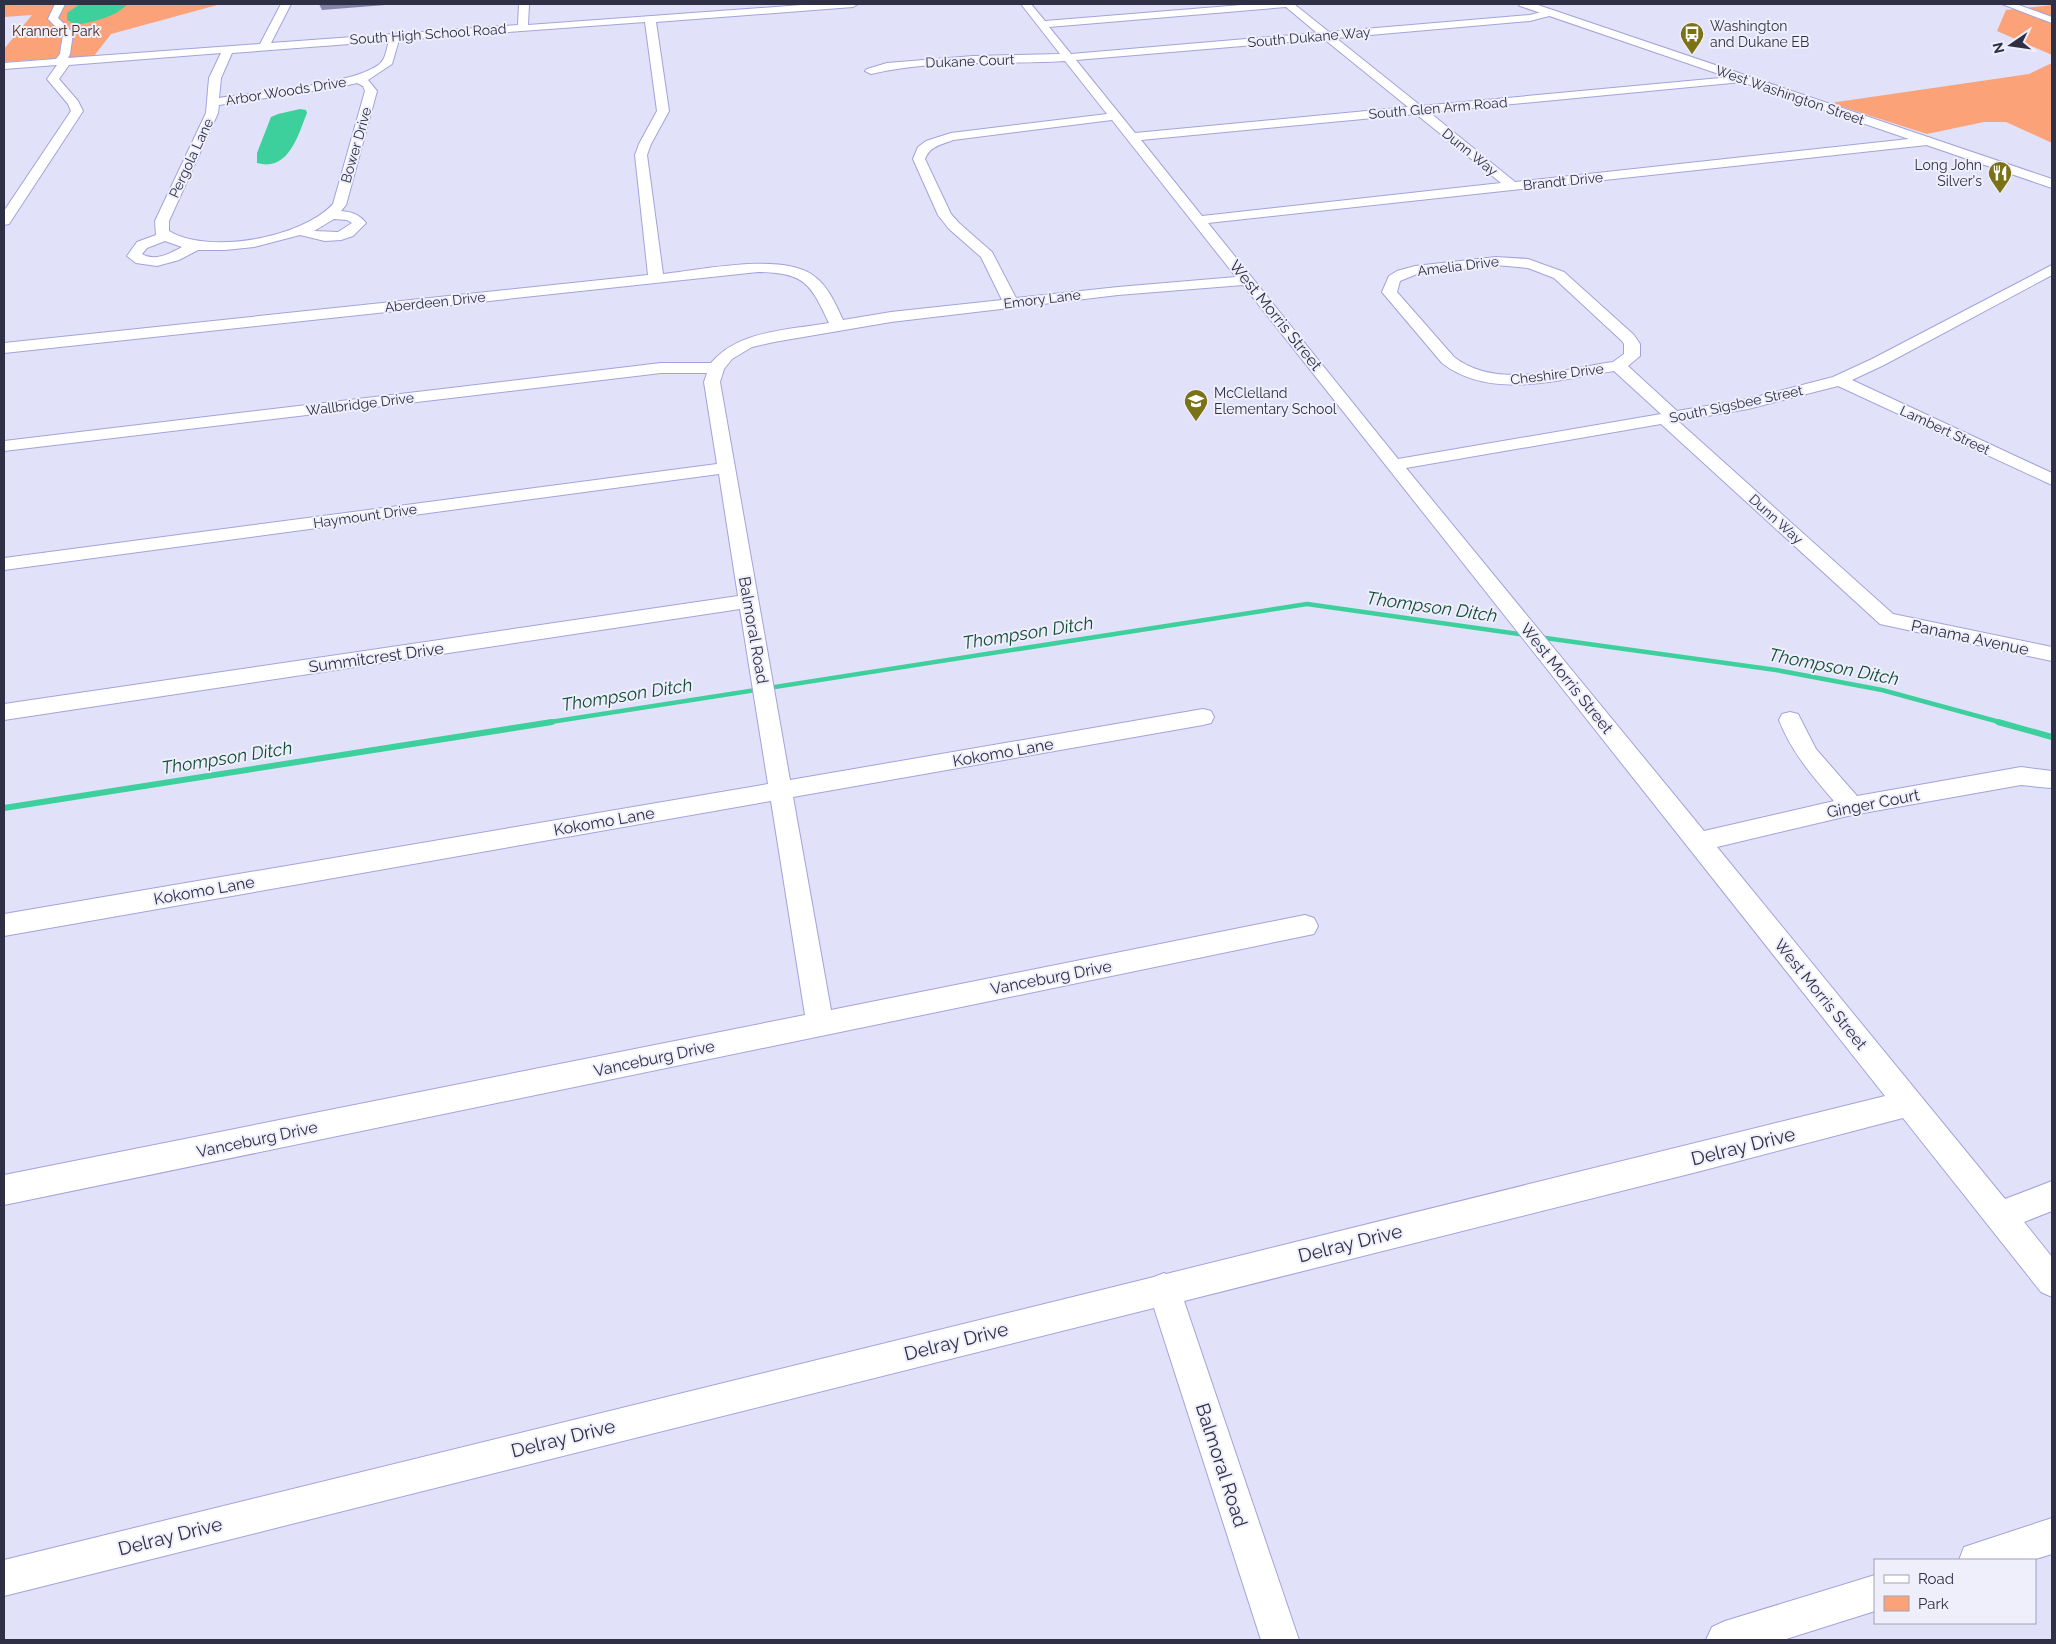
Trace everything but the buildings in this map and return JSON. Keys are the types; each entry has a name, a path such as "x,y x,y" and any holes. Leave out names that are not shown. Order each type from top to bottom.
{"main road":[{"name":"West Washington Street","path":"1522,4 2052,184"}],"street":[{"path":"4,222 78,109 52,79 63,62 68,33 52,19 60,4"},
{"path":"264,47 286,4"},
{"path":"523,27 524,4"},
{"name":"South High School Road","path":"4,66 853,4"},
{"name":"West Morris Street","path":"1026,4 1394,465 2052,1281"},
{"path":"1161,4 1170,13"},
{"path":"1043,24 1288,4"},
{"name":"Dunn Way","path":"1288,4 1512,186"},
{"path":"2008,4 2052,20"},
{"name":"South Dukane Way","path":"1069,57 1530,18 1549,14"},
{"path":"650,19 663,111 659,123 644,145 641,154 656,278"},
{"name":"Arbor Woods Drive","path":"214,102 328,86 358,79 381,68 388,62 389,38"},
{"name":"Pergola Lane","path":"166,236 161,229 162,221 212,113 215,78 228,50"},
{"name":"Dukane Court","path":"871,71 885,66 973,59 1069,57"},
{"path":"56,82 66,78 80,60"},
{"name":"Bower Drive","path":"332,215 339,206 371,91 367,84 358,79"},
{"name":"South Glen Arm Road","path":"1133,137 1742,79"},
{"path":"1011,303 986,255 954,226 945,215 919,159 924,148 942,139 956,136 1116,116"},
{"name":"Brandt Drive","path":"1200,220 1927,142"},
{"path":"195,246 178,256 160,260 146,261 134,256 136,250 141,246 166,236 176,242 195,246 239,244 267,240 302,231 332,215 351,217 357,219 359,223 350,232 330,237 314,236 302,231"},
{"name":"Amelia Drive","path":"1392,282 1402,274 1420,269 1496,260 1527,263 1559,275 1628,338 1632,344 1633,351"},
{"name":"Aberdeen Drive","path":"4,348 753,268 789,270 805,276 818,286 838,325"},
{"name":"South Sigsbee Street","path":"1394,465 1757,403 1838,380 1891,355 2052,268"},
{"name":"Emory Lane","path":"838,325 1118,291 1195,286 1248,280"},
{"name":"Cheshire Drive","path":"1392,282 1389,292 1393,298 1448,360 1457,367 1474,374 1500,380 1519,380 1600,369 1618,366 1630,359 1633,351"},
{"path":"716,368 730,354 756,341 838,325"},
{"path":"1618,366 1665,419"},
{"name":"Wallbridge Drive","path":"4,446 668,368 716,368"},
{"name":"Balmoral Road","path":"716,368 712,382 820,1024"},
{"path":"1600,369 1665,419"},
{"name":"Lambert Street","path":"1838,380 2052,480"},
{"name":"Dunn Way","path":"1665,419 1887,619"},
{"name":"Haymount Drive","path":"4,564 726,468"},
{"name":"Summitcrest Drive","path":"4,712 749,601"},
{"name":"Panama Avenue","path":"1887,619 2052,654"},
{"name":"Kokomo Lane","path":"4,925 1203,717"},
{"path":"1790,720 1794,733 1810,757 1852,806"},
{"name":"Ginger Court","path":"1699,842 1852,806 2021,776 2050,778"},
{"name":"Vanceburg Drive","path":"4,1190 1305,926"},
{"name":"Delray Drive","path":"4,1578 1697,1158 1909,1103"},
{"path":"2000,1216 2052,1196"},
{"name":"Balmoral Road","path":"1164,1289 1280,1640"},
{"path":"1981,1559 2052,1536"},
{"path":"1725,1640 1874,1593"}],"green space":[{"name":"Krannert Park","path":"4,4 221,4 111,34 94,56 4,62 4,49 32,15 4,17"},
{"path":"2052,5 2052,55 1997,31 2006,10"},
{"path":"2052,63 2052,143 2006,122 1984,122 1927,134 1830,103 2029,74"}],"shaded area":[{"path":"80,4 128,4 110,16 76,25 67,20 67,13"},
{"path":"300,109 306,110 307,113 291,150 277,162 268,164 257,163 257,153 271,117"}],"waterway":[{"name":"Thompson Ditch","path":"544,723 1307,604 1526,635"},
{"name":"Thompson Ditch","path":"1538,637 1776,670 1882,690 2003,723"},
{"name":"Thompson Ditch","path":"4,808 552,722"},
{"name":"Thompson Ditch","path":"1998,722 2052,737"}],"place":[{"name":"Washington and Dukane EB","path":"1692,55"},
{"name":"Long John Silver's","path":"2000,194"},
{"name":"McClelland Elementary School","path":"1196,422"}]}
